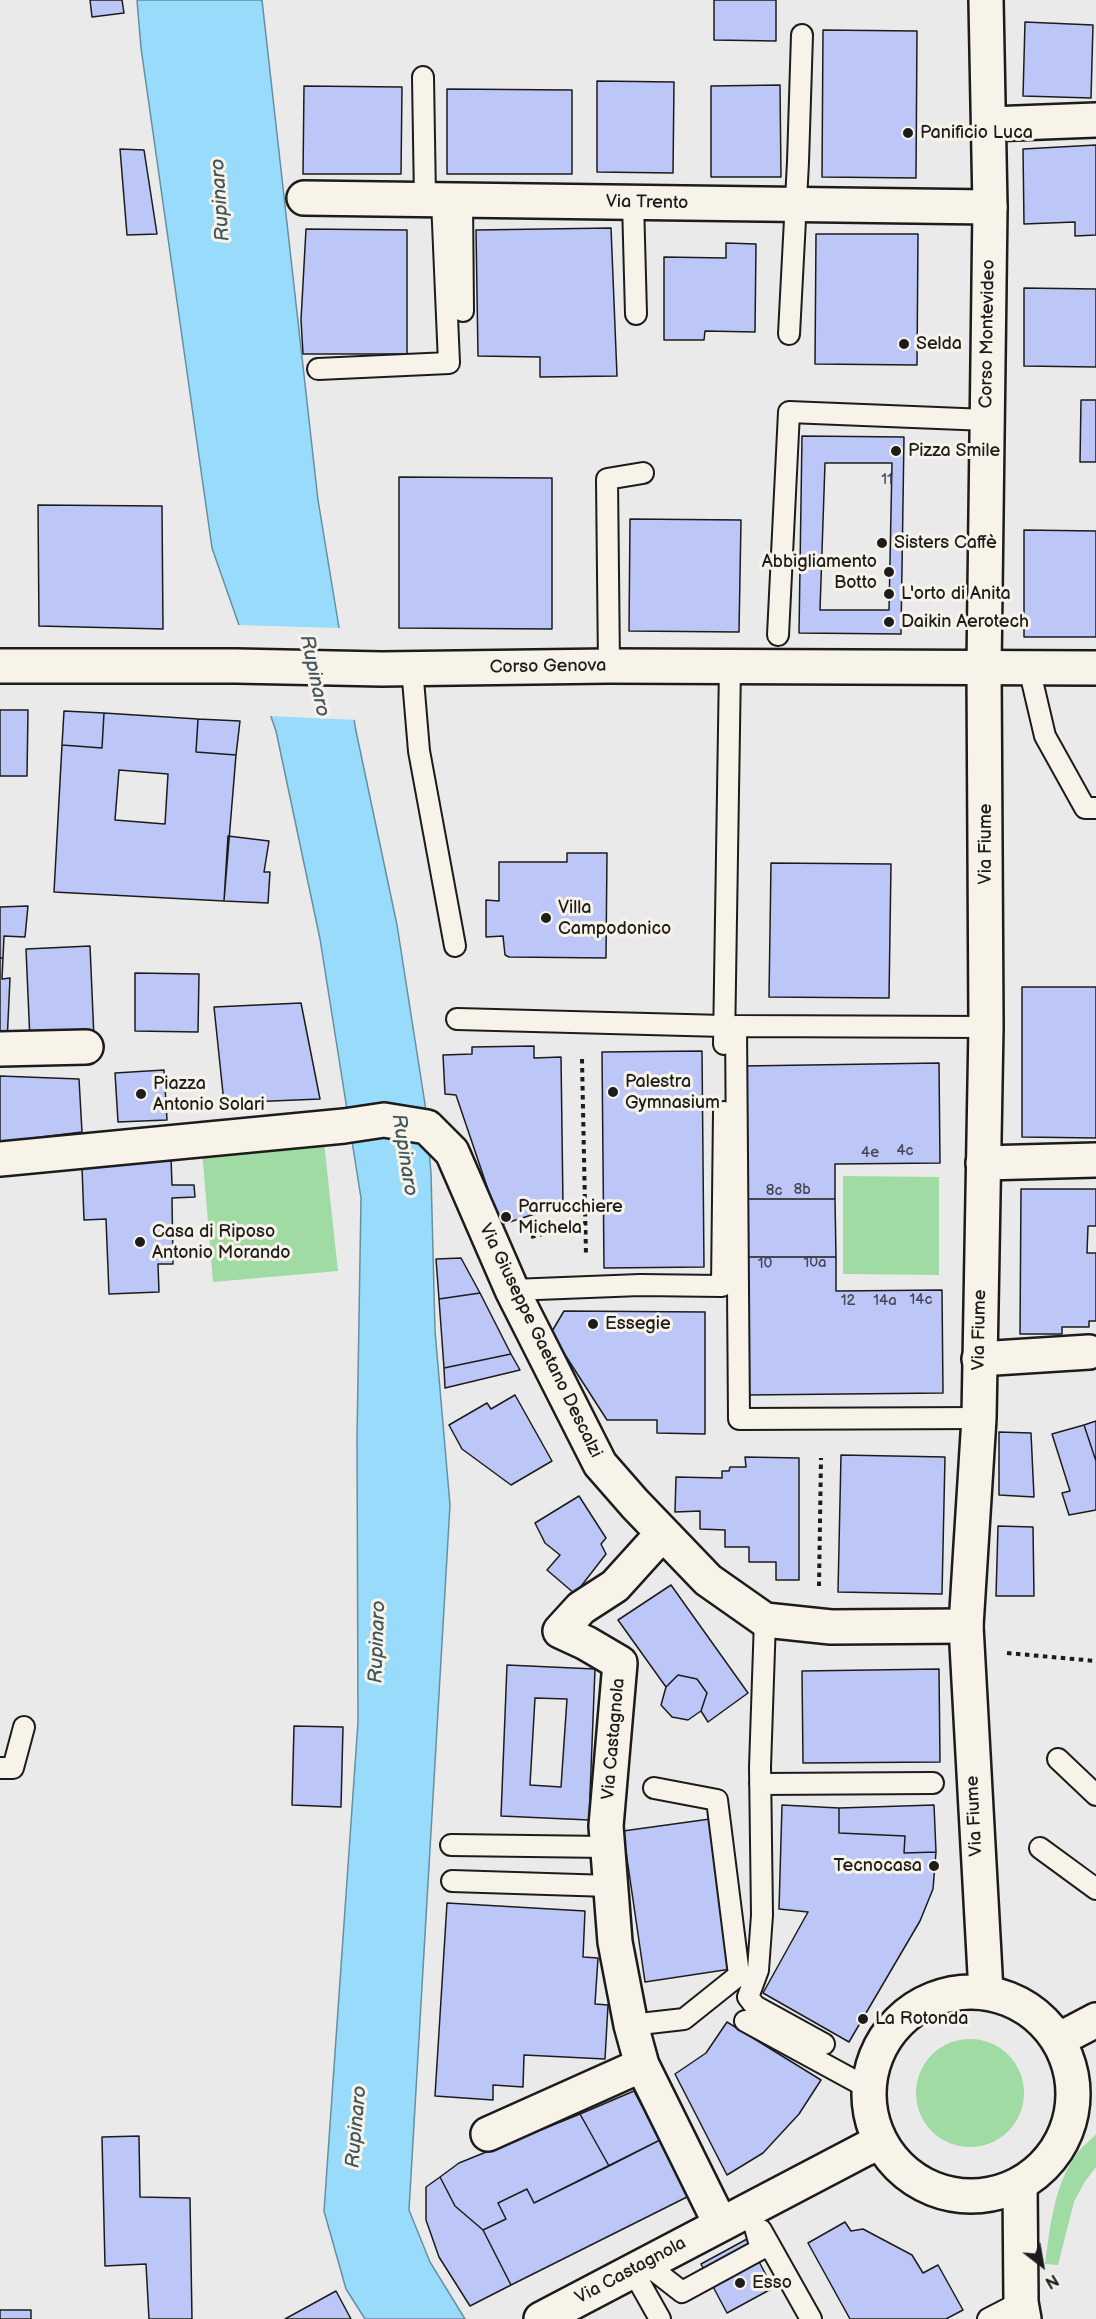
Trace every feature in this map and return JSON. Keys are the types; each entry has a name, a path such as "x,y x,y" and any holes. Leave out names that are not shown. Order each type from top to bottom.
{"main road":[{"name":"Corso Montevideo","path":"984,667 990,207 986,0"},
{"path":"990,124 1096,120"},
{"name":"Via Trento","path":"304,198 990,207"},
{"name":"Corso Genova","path":"0,666 1096,668"},
{"name":"Via Fiume","path":"984,667 986,1027 979,1359 980,1418 966,1626 986,1992"},
{"path":"0,1049 87,1047"},
{"name":"Via Giuseppe Gaetano Descalzi","path":"0,1159 91,1152 384,1120 427,1127 452,1152 512,1290 600,1464 708,1580 765,1620 818,1626 966,1626"},
{"path":"984,1163 1096,1160"},
{"path":"979,1359 1089,1352"},
{"name":"Via Castagnola","path":"663,1533 615,1586 581,1608 560,1630 586,1642 621,1663 606,1826 615,1942 631,2025 642,2066 720,2223"},
{"path":"986,1992 1007,1998 1027,2008 1044,2022 1058,2040 1067,2058 1072,2076 1071,2115 1064,2136 1053,2155 1038,2171 1020,2184 990,2195 957,2196 926,2187 917,2181 900,2169 880,2144 870,2117 868,2088 876,2055 893,2026 920,2005 952,1993 986,1992"},
{"path":"1058,2040 1096,2020"},
{"path":"488,2133 642,2066"},
{"path":"1071,2115 1096,2093"},
{"name":"Via Castagnola","path":"541,2319 720,2223 865,2149 880,2144"},
{"path":"1020,2184 1018,2192 1022,2310"}],"lane":[{"path":"789,334 802,35"},
{"path":"423,77 463,312"},
{"path":"318,369 449,363 443,200"},
{"path":"633,202 636,314"},
{"path":"778,635 789,412 987,420"},
{"path":"609,666 607,479 643,473"},
{"path":"512,1290 722,1286 730,666"},
{"path":"397,668 419,751 455,946"},
{"path":"1029,668 1046,736 1085,808 1096,808"},
{"path":"457,1019 724,1026"},
{"path":"980,1418 739,1419 736,1026 986,1027"},
{"path":"765,1620 759,1784 762,1915 758,1970 748,1997 755,2006 824,2044"},
{"path":"0,1768 13,1768 24,1727"},
{"path":"1058,1759 1096,1796"},
{"path":"759,1784 933,1783"},
{"path":"631,2025 684,2019 739,1976 717,1800 654,1788"},
{"path":"451,1845 607,1847"},
{"path":"1040,1848 1096,1889"},
{"path":"453,1881 610,1886"},
{"path":"745,2021 868,2088"},
{"path":"639,2267 682,2292 761,2249 750,2209"},
{"path":"750,2209 811,2319"},
{"path":"639,2267 660,2319"},
{"path":"988,2319 1022,2310"}],"path":[{"path":"582,1059 587,1287"},
{"path":"493,1247 586,1223"},
{"path":"818,1626 821,1458"},
{"path":"1012,1653 1096,1661"}],"green space":[{"path":"324,1142 338,1271 213,1282 202,1151"},
{"path":"843,1176 939,1177 939,1275 843,1274"},
{"path":"970,2039 991,2043 1008,2055 1020,2072 1024,2093 1020,2114 1008,2131 991,2143 970,2147 949,2143 932,2131 920,2114 916,2093 920,2072 932,2055 949,2043"},
{"path":"1096,2134 1096,2167 1074,2202 1058,2265 1045,2264 1054,2207 1063,2180 1078,2152"}],"water":[{"name":"Rupinaro","path":"137,0 262,0 318,500 356,731 397,925 425,1104 431,1173 435,1331 450,1505 409,2210 430,2262 465,2319 365,2319 346,2289 324,2211 358,1722 357,1437 361,1198 320,939 276,731 212,548 141,48"}],"pier":[{"path":"236,625 342,628 358,720 268,716"}],"building":[{"path":"90,0 122,0 124,13 92,17"},
{"path":"714,0 776,0 776,41 714,40"},
{"path":"1025,22 1093,25 1091,98 1023,96"},
{"path":"823,30 917,31 916,178 822,177"},
{"path":"597,81 674,82 673,173 597,172"},
{"path":"780,85 781,177 711,177 711,86"},
{"path":"304,86 402,87 401,174 303,174"},
{"path":"447,89 572,90 572,174 447,174"},
{"path":"1096,145 1096,235 1075,236 1075,222 1024,224 1023,149"},
{"path":"120,149 144,150 157,234 127,235"},
{"path":"611,228 617,376 540,377 540,357 478,356 476,230"},
{"path":"306,229 407,230 407,354 303,354 301,320"},
{"path":"816,234 918,234 917,365 815,364"},
{"path":"726,243 756,244 755,332 705,331 704,340 664,340 664,257 726,258"},
{"path":"1024,288 1096,289 1096,367 1024,366"},
{"path":"1081,400 1096,400 1096,462 1080,462"},
{"path":"802,436 904,437 901,634 799,633"},
{"path":"825,463 892,463 889,610 820,610"},
{"path":"399,477 552,478 552,629 399,628"},
{"path":"38,505 162,506 163,629 39,626"},
{"path":"630,519 741,520 739,632 629,631"},
{"path":"1024,530 1096,531 1096,637 1024,637"},
{"path":"0,710 28,710 27,776 0,776"},
{"path":"64,711 104,713 102,748 62,745"},
{"path":"104,713 198,719 196,752 236,755 224,901 54,892 62,745 102,748","holes":["119,770 168,774 165,824 115,820"]},
{"path":"198,719 240,721 236,755 196,752"},
{"path":"228,836 269,841 264,872 270,872 268,903 224,901"},
{"name":"Villa Campodonico","path":"567,853 607,853 606,958 509,957 505,955 503,936 486,937 486,900 499,901 499,862 567,862"},
{"path":"771,863 891,864 889,998 769,997"},
{"path":"28,906 25,937 4,936 3,958 0,958 0,907"},
{"path":"90,946 94,1038 30,1041 26,949"},
{"path":"0,958 3,958 2,979 10,978 7,1043 0,1044"},
{"path":"135,973 199,974 198,1032 135,1031"},
{"path":"1022,987 1096,987 1096,1138 1022,1137"},
{"path":"301,1003 320,1099 224,1103 214,1007"},
{"path":"534,1046 534,1058 561,1057 563,1205 500,1225 456,1095 445,1094 443,1055 472,1054 472,1047"},
{"path":"702,1051 704,1267 604,1268 602,1052"},
{"path":"939,1063 940,1163 835,1164 835,1199 744,1199 743,1066"},
{"path":"164,1070 167,1120 118,1122 115,1073"},
{"path":"0,1076 79,1079 82,1132 0,1142"},
{"name":"Casa di Riposo Antonio Morando","path":"171,1157 172,1185 194,1185 195,1197 172,1198 173,1264 158,1264 159,1292 109,1294 106,1219 84,1220 82,1168 103,1167 103,1160"},
{"path":"1021,1189 1096,1189 1096,1226 1088,1226 1087,1253 1096,1253 1096,1321 1089,1321 1089,1327 1062,1327 1062,1334 1020,1334"},
{"path":"744,1199 835,1199 836,1257 745,1257"},
{"path":"745,1257 836,1257 836,1291 942,1290 943,1393 747,1395"},
{"path":"461,1258 480,1293 439,1299 436,1259"},
{"path":"480,1293 511,1354 444,1368 439,1299"},
{"path":"564,1311 705,1312 705,1434 657,1433 657,1420 607,1420 551,1333"},
{"path":"511,1354 520,1370 445,1388 444,1368"},
{"path":"515,1395 552,1461 511,1485 462,1449 449,1425 487,1403 491,1409"},
{"path":"1096,1421 1096,1461 1084,1425"},
{"path":"1084,1425 1096,1461 1096,1510 1069,1515 1062,1493 1070,1491 1052,1434"},
{"path":"999,1432 1031,1433 1034,1497 999,1495"},
{"path":"841,1455 945,1457 942,1594 838,1592"},
{"path":"745,1457 799,1458 799,1580 776,1580 776,1562 749,1562 749,1547 725,1547 725,1530 700,1529 700,1511 675,1512 676,1477 722,1478 722,1471 729,1471 730,1467 746,1467"},
{"path":"579,1496 606,1538 601,1544 606,1554 575,1594 547,1570 560,1555 545,1543 535,1523"},
{"path":"998,1526 1033,1527 1034,1596 996,1596"},
{"path":"671,1585 748,1693 708,1722 701,1711 707,1693 697,1679 678,1675 666,1687 618,1620"},
{"path":"507,1665 595,1669 589,1820 501,1816"},
{"path":"939,1669 940,1762 803,1763 802,1671"},
{"path":"678,1675 697,1679 707,1693 701,1711 688,1720 672,1717 661,1705 666,1687"},
{"path":"535,1698 567,1699 561,1787 530,1785"},
{"path":"294,1726 343,1727 341,1807 292,1805"},
{"path":"782,1805 839,1808 839,1833 905,1836 904,1853 936,1852 933,1889 920,1921 849,2042 763,1993 808,1912 779,1909"},
{"path":"934,1805 936,1852 904,1853 905,1836 839,1833 839,1808"},
{"path":"710,1819 731,1969 645,1982 623,1831"},
{"path":"447,1903 585,1911 583,1957 598,1958 595,2004 608,2005 605,2059 524,2055 523,2087 493,2085 493,2100 435,2096"},
{"path":"727,2022 821,2080 799,2114 763,2153 727,2175 675,2074 706,2053"},
{"path":"634,2091 660,2140 609,2166 580,2114"},
{"path":"580,2114 609,2166 534,2203 527,2189 498,2203 506,2219 483,2230 455,2206 440,2177 459,2163"},
{"path":"139,2136 140,2197 190,2198 192,2319 149,2319 146,2264 105,2266 102,2137"},
{"path":"660,2140 689,2196 511,2285 483,2230 506,2219 498,2203 527,2189 534,2203"},
{"path":"440,2177 455,2206 483,2230 511,2285 470,2306 439,2257 426,2220 426,2187"},
{"path":"845,2222 851,2231 863,2229 912,2255 923,2273 938,2265 963,2310 946,2319 850,2319 808,2243"},
{"path":"747,2239 773,2288 727,2313 701,2264"},
{"path":"336,2291 351,2319 285,2319"},
{"path":"0,2310 31,2310 31,2319 0,2319"}],"place":[{"name":"Panificio Luca","path":"908,133"},
{"name":"Selda","path":"904,344"},
{"name":"Pizza Smile","path":"896,451"},
{"name":"Sisters Caffè","path":"882,543"},
{"name":"Abbigliamento Botto","path":"889,572"},
{"name":"L'orto di Anita","path":"889,594"},
{"name":"Daikin Aerotech","path":"889,622"},
{"name":"Villa Campodonico","path":"546,918"},
{"name":"Palestra Gymnasium","path":"613,1092"},
{"name":"Piazza Antonio Solari","path":"141,1094"},
{"name":"Parrucchiere Michela","path":"506,1217"},
{"name":"Casa di Riposo Antonio Morando","path":"140,1242"},
{"name":"Essegie","path":"593,1324"},
{"name":"Tecnocasa","path":"934,1866"},
{"name":"La Rotonda","path":"863,2019"},
{"name":"Esso","path":"740,2283"}]}
